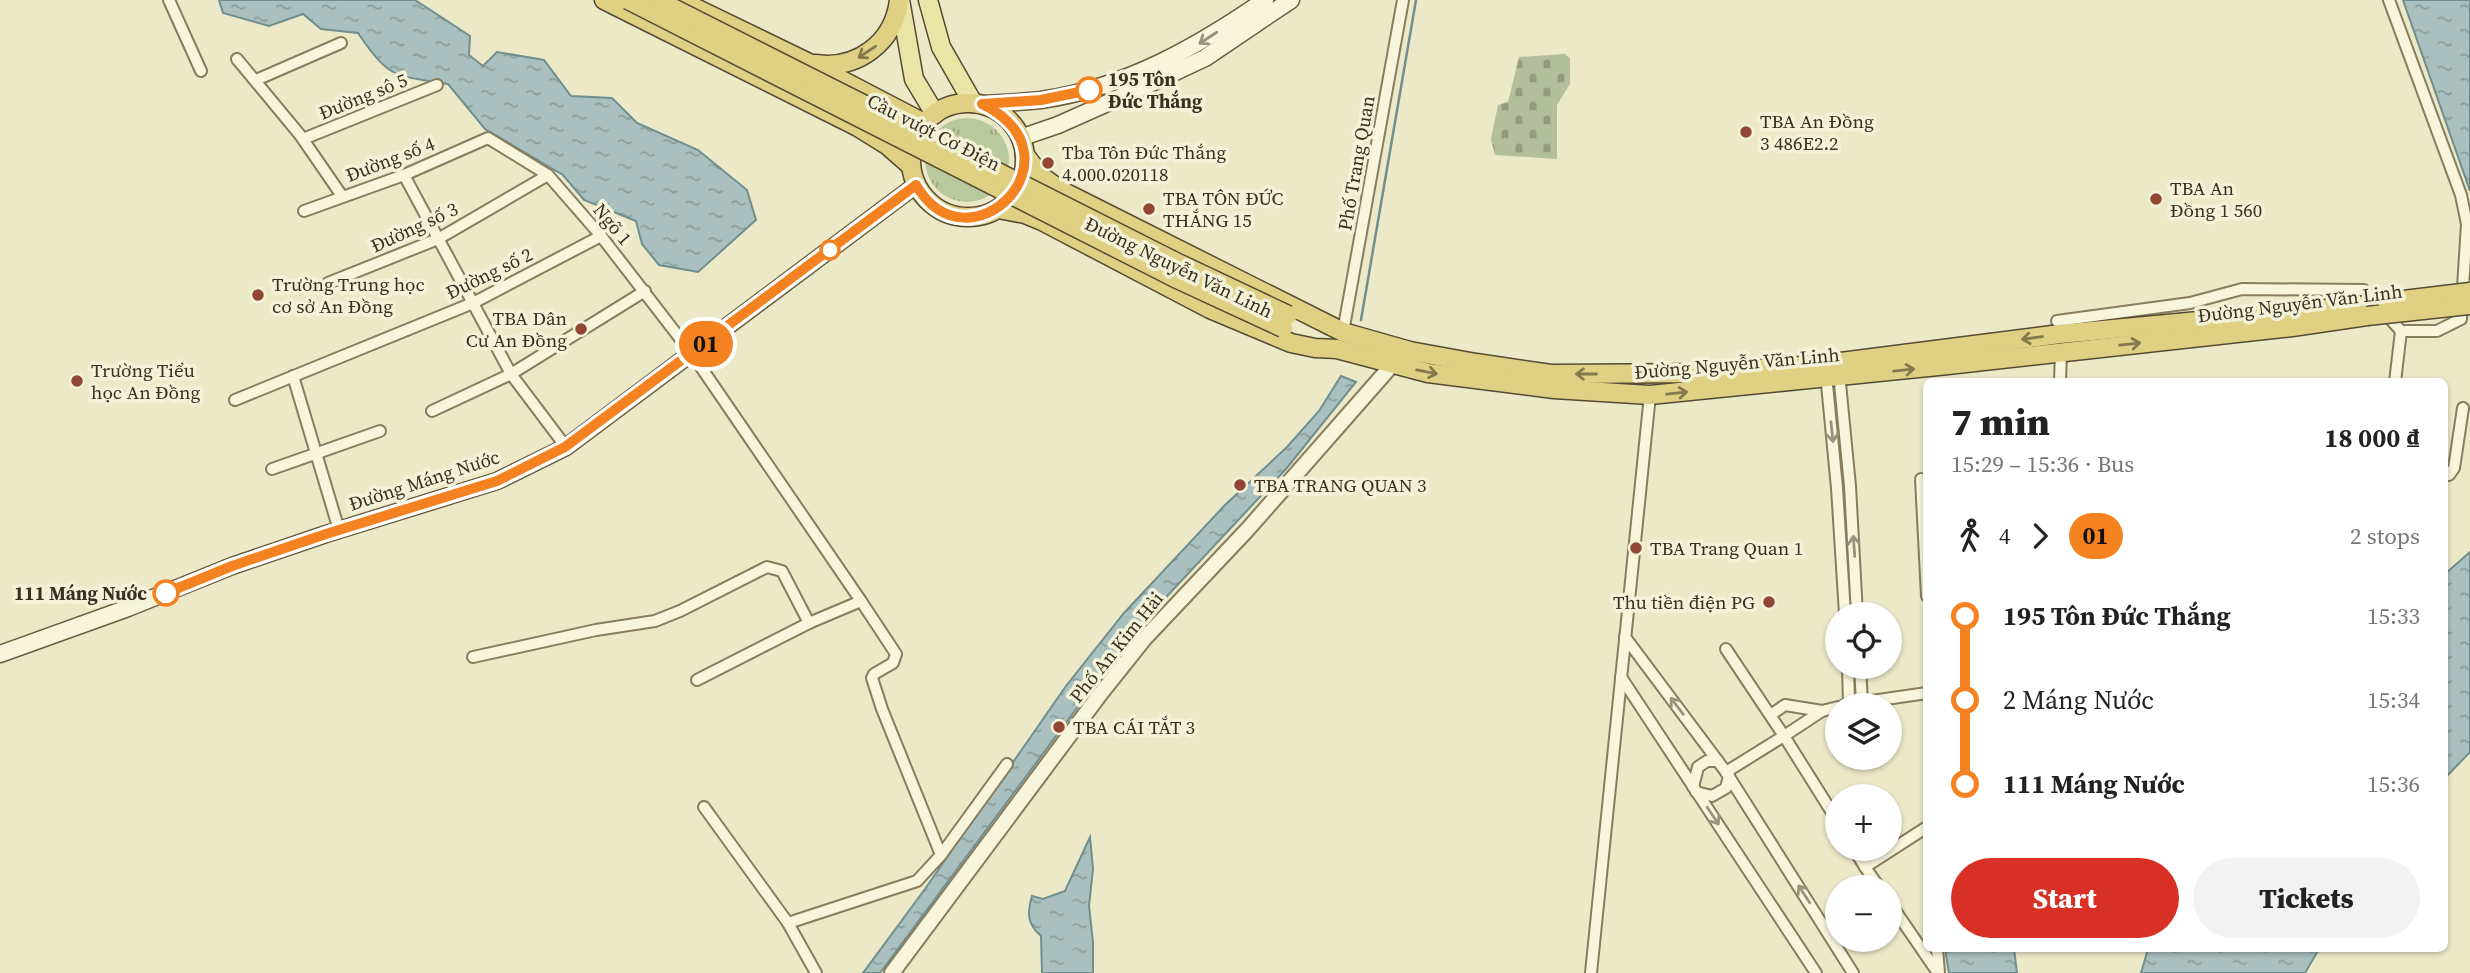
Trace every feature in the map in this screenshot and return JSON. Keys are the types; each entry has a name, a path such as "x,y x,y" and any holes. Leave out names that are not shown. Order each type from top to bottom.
{"highway":[{"path":"604,0 858,127 887,145 911,166"},
{"name":"Cầu vượt Cơ Điện","path":"628,0 1175,278 1285,322 1340,340"},
{"name":"Cầu vượt Cơ Điện","path":"657,0 1180,264 1285,322"},
{"path":"679,0 929,118"},
{"path":"807,62 837,65 866,54 887,34 896,17 900,0"},
{"path":"977,104 1006,118 1023,146 1024,172 1017,189 998,209 971,218 953,216 928,202 916,185 911,166 912,146 929,118 953,105 977,104"},
{"name":"Đường Nguyễn Văn Linh","path":"1023,146 1041,176 1062,191 1340,340 1392,365 1492,383 1650,396 2060,334 2470,305"},
{"name":"Đường Nguyễn Văn Linh","path":"998,209 1025,214 1042,221 1210,309 1257,330 1303,346 1340,340 1551,374 1832,370 2061,351 2292,327 2470,292"}],"main road":[{"path":"900,0 914,79 929,118"},
{"path":"928,0 941,47 977,104 1041,100 1068,95 1160,65 1196,46 1265,0"},
{"path":"1023,146 1058,125 1205,58 1291,0"},
{"name":"Đường Máng Nước","path":"0,654 128,608 232,566 497,481 565,447 916,185"}],"street":[{"path":"170,0 201,71"},
{"name":"Phố Trang Quan","path":"1340,340 1403,0"},
{"path":"2057,321 2190,303 2242,289 2364,290 2401,331 2437,331 2461,319 2467,224 2461,195 2389,0"},
{"path":"256,80 341,43"},
{"path":"237,59 303,139 342,196"},
{"name":"Đường sô 5","path":"303,139 437,85"},
{"name":"Đường số 4","path":"304,211 404,174 488,138"},
{"name":"Ngõ 1","path":"488,138 548,175 645,290 810,525 896,654 893,663 872,678 941,855"},
{"path":"404,174 511,374 565,447"},
{"name":"Đường số 3","path":"328,283 438,239 548,175"},
{"name":"Đường số 2","path":"234,400 473,303 601,236"},
{"path":"432,411 511,374 645,290"},
{"path":"2395,378 2401,331"},
{"path":"2060,378 2061,351"},
{"name":"Phố An Kim Hải","path":"892,973 1145,638 1248,529 1392,365"},
{"path":"1832,370 1844,602"},
{"path":"1832,370 1850,486 1856,602"},
{"path":"293,376 339,530"},
{"path":"1591,973 1650,396"},
{"path":"2448,475 2454,468 2463,408"},
{"path":"272,469 380,431"},
{"path":"1921,480 1923,519"},
{"path":"473,657 596,630 655,621 767,566 782,571 809,623"},
{"path":"697,680 809,623 861,601"},
{"path":"1626,637 1728,774 1853,973"},
{"path":"1726,649 1772,714 1825,801"},
{"path":"1621,677 1816,973"},
{"path":"1902,697 1923,694"},
{"path":"1772,714 1784,705 1822,711"},
{"path":"1695,789 1712,796 1726,788 1728,774 1825,710"},
{"path":"1695,789 1698,767 1707,761 1718,761"},
{"path":"788,923 917,881 941,855 1007,764"},
{"path":"704,807 788,923 816,973"},
{"path":"1865,867 1923,830"},
{"path":"1861,861 1871,875"},
{"path":"1902,920 1923,950"},
{"path":"1924,952 1939,973"},
{"path":"1937,952 1939,973"}],"green space":[{"path":"1565,54 1570,58 1570,84 1557,105 1557,159 1495,155 1491,139 1498,105 1508,102 1519,57"},
{"path":"967,118 990,125 1002,137 1009,160 1002,183 990,195 967,202 944,195 932,183 925,160 932,137 944,125"}],"water":[{"path":"219,0 415,0 470,36 469,55 483,66 497,52 544,60 571,96 612,98 637,123 698,150 747,190 756,220 698,272 659,265 642,244 636,221 584,200 563,175 485,129 448,84 395,73 378,60 358,33 321,29 303,14 269,26 223,13"},
{"path":"2403,0 2470,0 2470,191"},
{"path":"1341,376 1356,382 1286,469 1123,646 880,973 863,973 925,889 1066,686 1124,613 1225,505 1287,447 1319,411"},
{"path":"2470,552 2470,752 2448,775 2448,571"},
{"path":"1090,837 1093,869 1089,906 1093,973 1042,973 1041,936 1029,918 1032,896 1043,899 1065,891"},
{"path":"1946,952 2014,952 2017,973 1949,973"},
{"path":"2147,952 2317,952 2305,973 2141,973"}],"waterway":[{"path":"1361,320 1416,0"}],"bus line":[{"name":"01","path":"166,593 232,566 326,534 497,481 565,447 916,185 935,208 962,218 989,214 1005,204 1021,181 1025,155 1012,124 982,104 1041,100 1089,90"}],"place":[{"name":"195 Tôn Đức Thắng","path":"1089,90"},
{"name":"TBA An Đồng 3 486E2.2","path":"1746,132"},
{"name":"Tba Tôn Đức Thắng 4.000.020118","path":"1048,163"},
{"name":"TBA An Đồng 1 560","path":"2156,199"},
{"name":"TBA TÔN ĐỨC THẮNG 15","path":"1149,209"},
{"name":"Trường Trung học cơ sở An Đồng","path":"258,295"},
{"name":"TBA Dân Cư An Đồng","path":"581,329"},
{"name":"Trường Tiểu học An Đồng","path":"77,381"},
{"name":"TBA TRANG QUAN 3","path":"1240,485"},
{"name":"TBA Trang Quan 1","path":"1636,548"},
{"name":"111 Máng Nước","path":"166,593"},
{"name":"Thu tiền điện PG","path":"1769,602"},
{"name":"TBA CÁI TẮT 3","path":"1059,727"}]}
